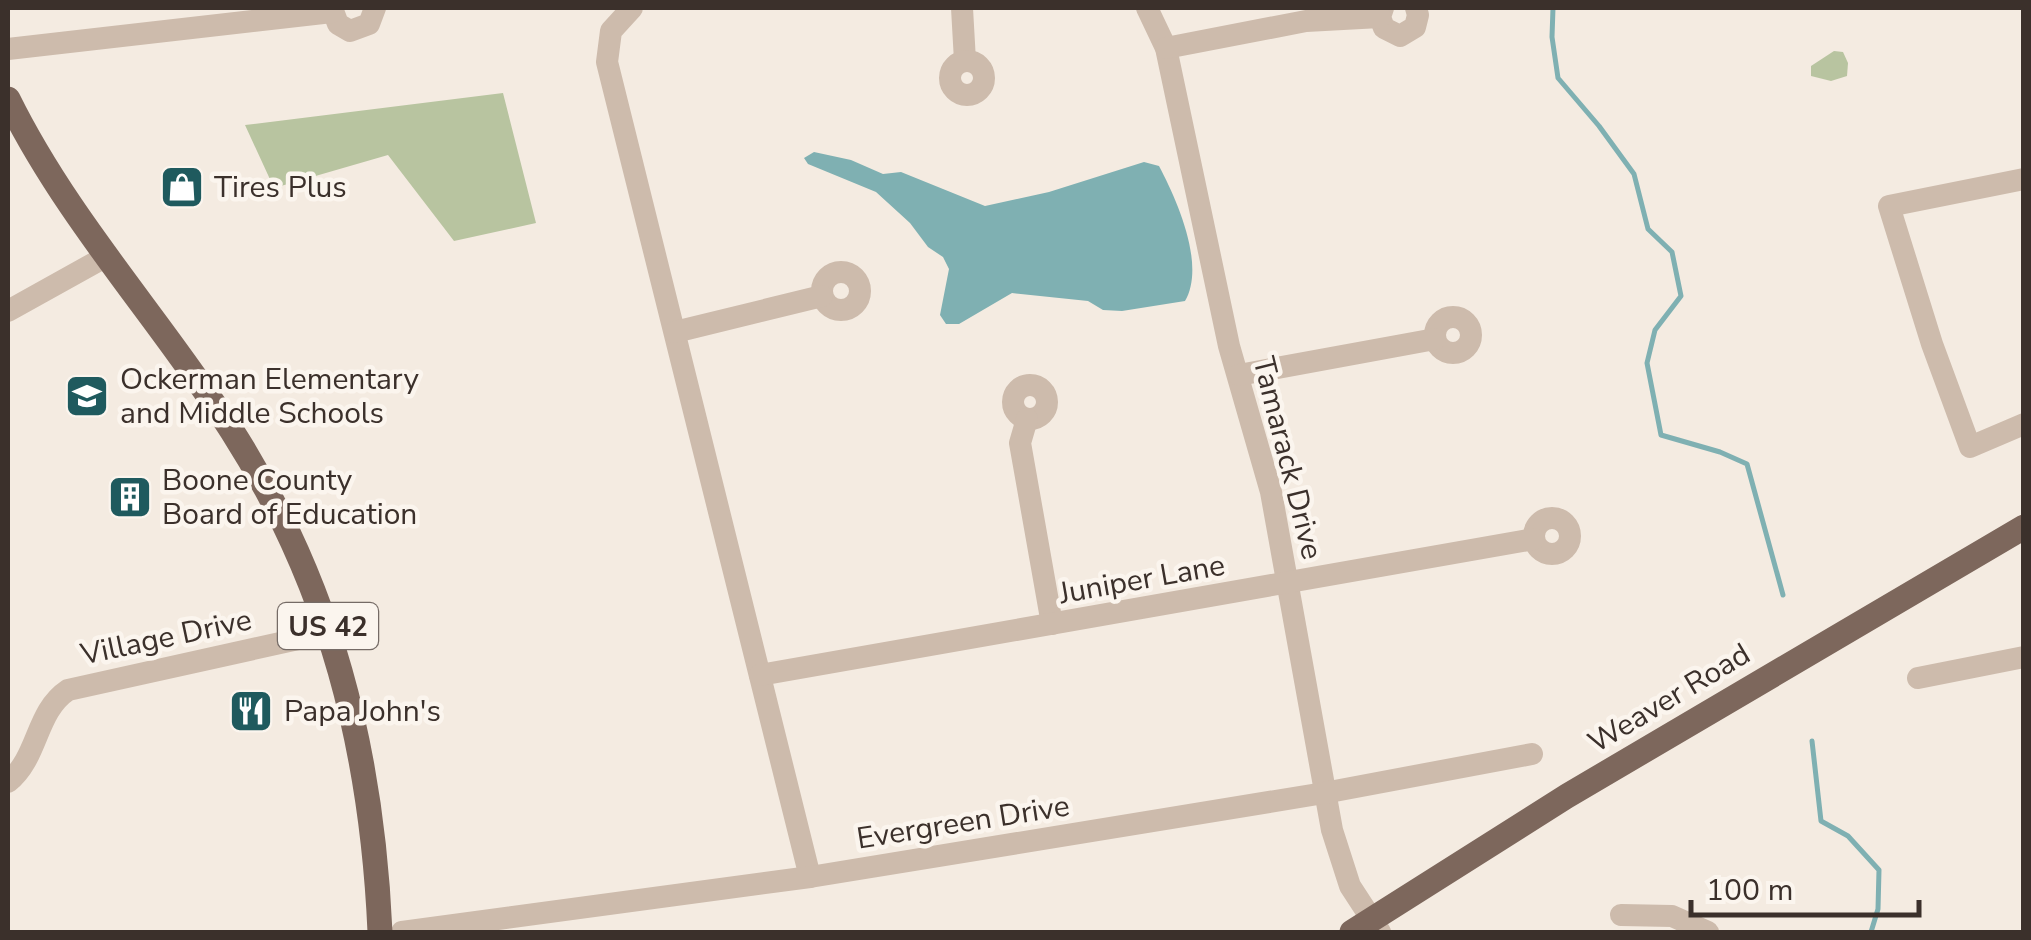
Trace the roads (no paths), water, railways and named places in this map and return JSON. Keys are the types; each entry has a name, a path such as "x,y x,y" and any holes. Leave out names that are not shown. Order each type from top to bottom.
{"main road":[{"name":"US 42","path":"8,99 107,256 224,419 264,484 308,576 330,632 361,750 377,858 380,932"},
{"name":"Weaver Road","path":"1369,930 1568,796 2024,527"}],"street":[{"path":"8,49 233,14 332,10 343,28 357,31 369,24 375,8"},
{"path":"632,8 611,31 607,62 810,877"},
{"path":"962,8 965,61"},
{"name":"Tamarack Drive","path":"1146,8 1166,48 1229,346 1264,460 1332,830 1369,930"},
{"path":"1166,48 1306,21 1382,12 1388,32 1406,34 1417,22 1416,8"},
{"path":"2024,178 1889,206 1932,344 1970,447 2024,424"},
{"path":"8,311 107,256"},
{"path":"675,332 822,296"},
{"path":"1239,375 1435,338"},
{"path":"1027,419 1020,443 1052,624"},
{"name":"Juniper Lane","path":"760,675 1534,539"},
{"name":"Village Drive","path":"8,782 34,749 49,706 68,690 330,632"},
{"path":"1918,678 2024,657"},
{"name":"Evergreen Drive","path":"402,932 810,877 1324,793 1532,754"},
{"path":"1621,915 1672,916 1708,932"}],"water":[{"path":"814,152 851,160 883,174 901,172 985,206 1049,192 1144,162 1159,166 1187,233 1191,286 1185,301 1122,311 1103,310 1088,301 1012,293 959,324 946,324 940,315 949,269 943,257 928,247 910,223 876,192 808,164 804,158"}],"waterway":[{"path":"1553,8 1552,37 1558,78 1634,174 1648,229 1672,252 1681,296 1655,330 1647,363 1661,435 1747,464 1783,595"},
{"path":"1812,741 1821,821 1848,836 1879,870 1878,909 1871,932"}],"place":[{"name":"Tires Plus","path":"182,187"},
{"name":"Ockerman Elementary and Middle Schools","path":"87,396"},
{"name":"Boone County Board of Education","path":"130,497"},
{"name":"Papa John's","path":"251,711"}]}
